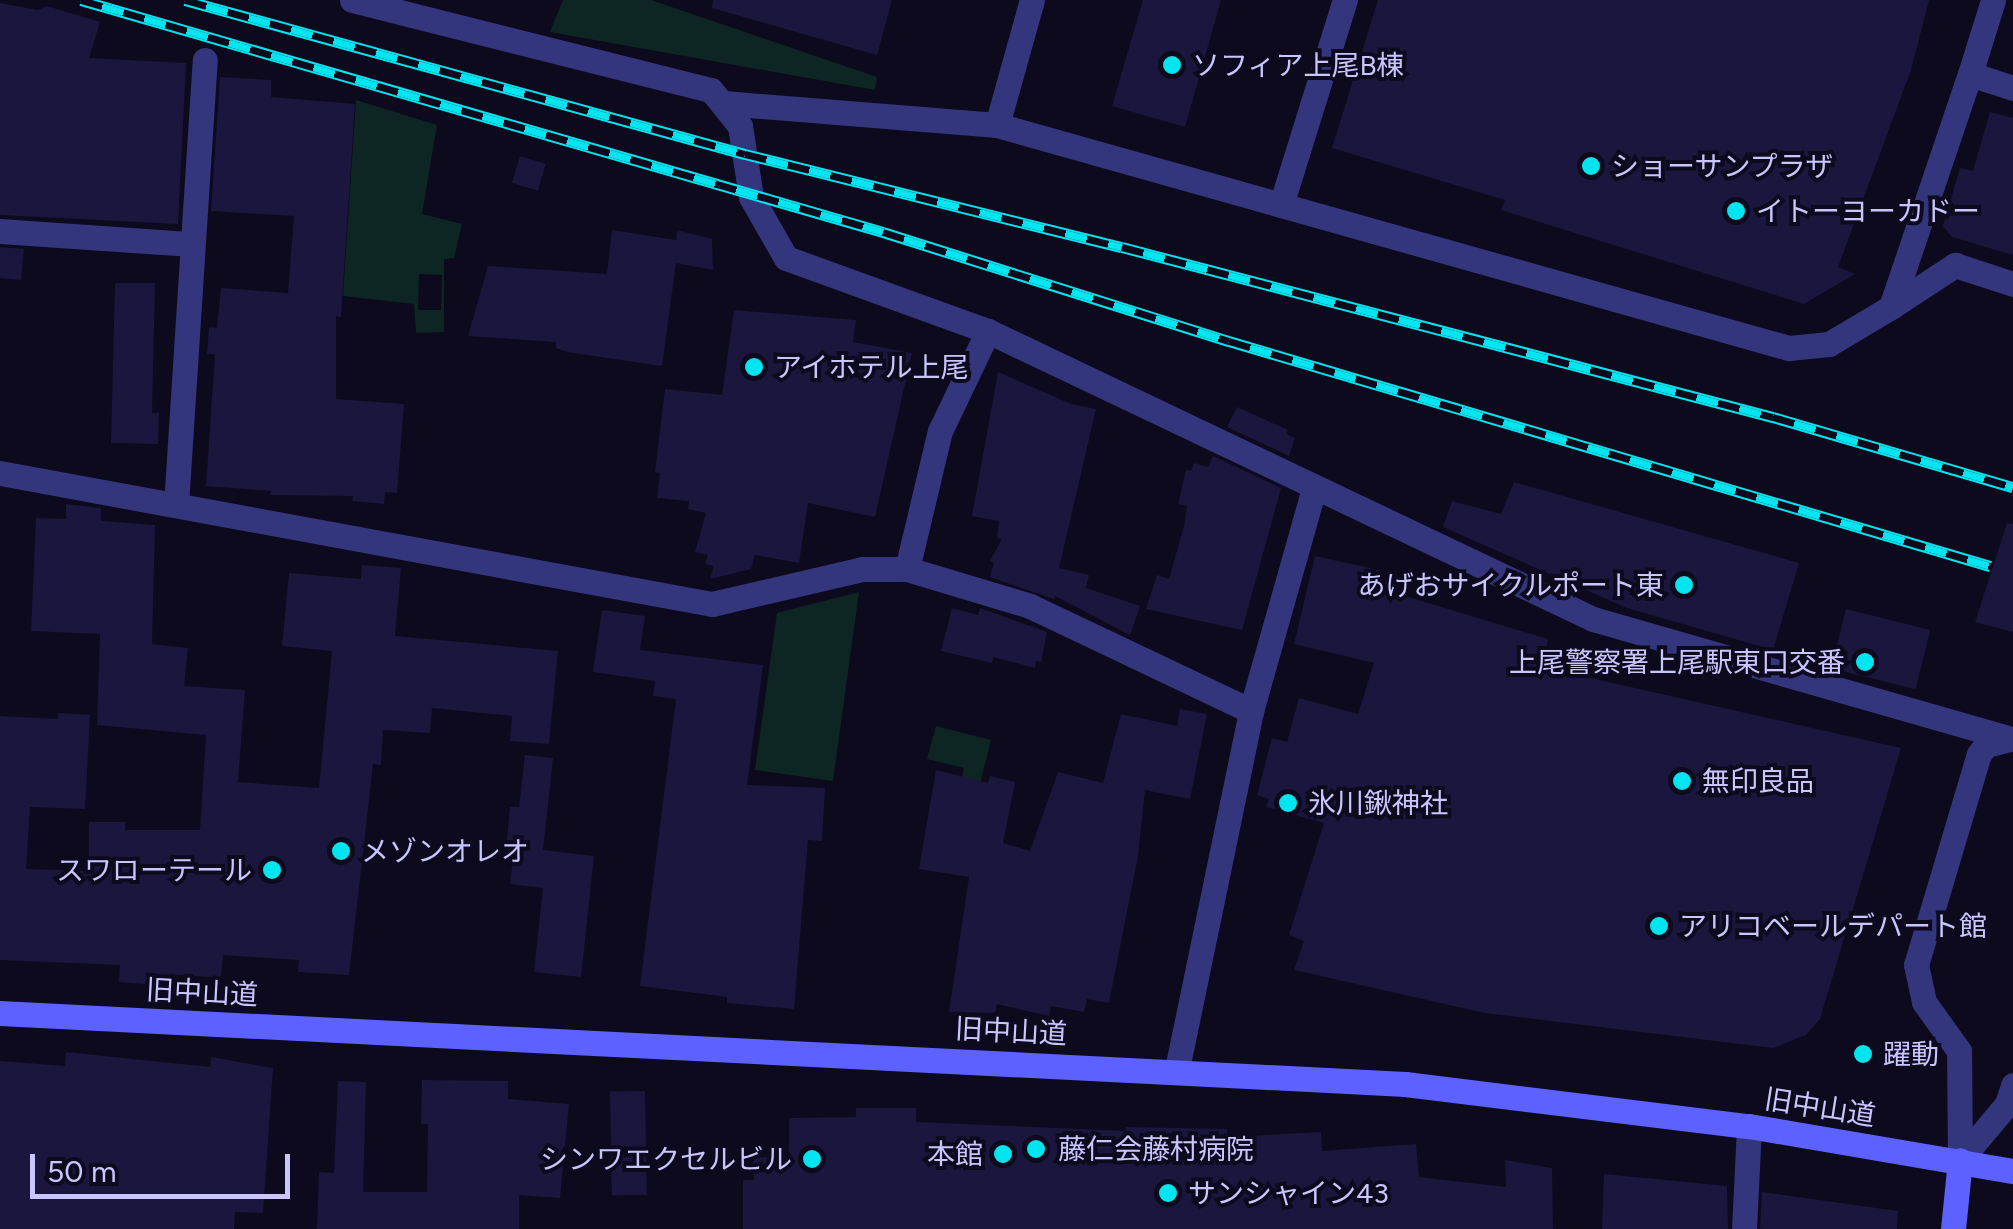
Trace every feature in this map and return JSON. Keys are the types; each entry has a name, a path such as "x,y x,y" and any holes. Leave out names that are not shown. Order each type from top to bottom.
{"main road":[{"name":"旧中山道","path":"0,1013 1404,1084 1749,1126 2013,1171"},
{"path":"1953,1229 1960,1160"}],"street":[{"path":"352,0 711,90 740,126 751,197 786,258 988,331 1593,619 2011,738"},
{"path":"997,124 1032,0"},
{"path":"1282,205 1345,0"},
{"path":"1891,307 1993,0"},
{"path":"176,505 205,60"},
{"path":"1970,74 2013,88"},
{"path":"724,104 997,124 1789,348 1829,344 1955,264 2013,284"},
{"path":"0,232 193,244"},
{"path":"907,569 940,432 988,331"},
{"path":"0,473 712,604 862,569 907,569 1030,606 1251,711"},
{"path":"1177,1070 1251,711 1314,488"},
{"path":"1960,1160 1959,1051 1924,1002 1916,964 1980,754 1986,745 2011,738"},
{"path":"1960,1160 2007,1104 2013,1085"},
{"path":"1744,1229 1749,1126"}],"green space":[{"path":"563,0 651,0 877,77 875,90 550,32"},
{"path":"356,100 437,125 422,214 462,224 454,258 444,259 444,332 416,333 414,304 343,296","holes":["419,274 442,275 441,310 418,310"]},
{"path":"859,592 833,781 755,770 777,613"},
{"path":"936,726 991,740 978,792 960,786 964,768 927,759"}],"building":[{"path":"713,0 892,0 877,55 712,8"},
{"name":"ソフィア上尾B棟","path":"1143,0 1221,0 1185,127 1112,106"},
{"path":"1378,0 1929,0 1911,70 1838,267 1855,274 1804,304 1501,210 1505,200 1332,148"},
{"path":"0,3 38,10 47,6 100,22 89,58 186,63 178,224 0,215"},
{"path":"220,77 271,80 271,97 355,104 341,317 336,316 336,399 404,404 397,493 385,492 384,504 352,501 353,496 270,495 271,491 206,486 215,354 207,354 209,327 217,328 221,288 288,293 294,216 211,211"},
{"path":"1990,112 2013,118 2013,255 1952,237 1943,226 1960,168 1973,171"},
{"path":"520,156 546,164 538,191 512,183"},
{"path":"612,230 676,240 677,230 712,239 713,270 676,263 662,366 567,352 556,348 556,342 468,336 488,266 607,274"},
{"path":"0,247 24,249 21,280 0,278"},
{"path":"115,283 155,283 152,413 159,413 158,444 111,443"},
{"path":"734,310 856,320 853,342 912,353 875,517 808,503 799,563 755,555 751,569 710,579 714,566 705,564 708,555 695,552 706,513 688,509 689,501 657,498 660,473 655,472 665,389 722,395"},
{"path":"998,372 1071,404 1096,409 1059,568 1089,575 1086,588 1140,606 1130,635 1055,596 1054,599 990,577 994,563 990,561 1002,539 997,538 999,521 972,516"},
{"path":"1237,407 1288,430 1286,434 1295,438 1289,456 1227,427"},
{"path":"1213,456 1281,488 1242,630 1146,609 1157,575 1169,579 1184,526 1187,506 1178,504 1186,470 1191,471 1194,463 1208,467"},
{"name":"あげおサイクルポート東","path":"1514,482 1799,563 1773,650 1627,608 1443,527 1452,501 1501,514"},
{"path":"66,504 101,508 101,521 155,525 152,644 188,648 184,686 245,690 238,782 319,788 332,651 282,646 289,573 361,579 362,565 401,568 395,636 558,651 549,744 510,741 512,716 432,708 430,733 383,730 381,765 373,764 349,975 298,972 299,960 223,955 221,978 170,974 169,986 119,982 120,965 0,960 0,716 58,719 58,713 90,715 85,809 30,807 26,869 89,871 89,822 125,822 125,830 200,830 206,735 97,725 100,634 31,631 36,518 66,519"},
{"path":"2007,523 2013,524 2013,632 1975,622"},
{"name":"アリコベールデパート館","path":"1315,556 1379,570 1375,587 1548,639 1542,667 1901,748 1820,1019 1806,1035 1773,1048 1485,1013 1294,970 1304,941 1289,935 1324,823 1266,807 1269,799 1257,795 1272,738 1287,742 1299,698 1358,714 1374,663 1294,644"},
{"path":"952,608 978,615 980,608 1047,632 1041,662 1036,661 1035,668 993,657 992,663 941,651"},
{"path":"1846,609 1930,630 1916,689 1831,668"},
{"path":"602,610 645,616 640,650 763,665 747,785 825,788 822,841 808,840 794,1009 727,1003 727,997 640,986 676,699 653,696 655,681 593,672"},
{"path":"1180,709 1207,714 1190,799 1145,790 1138,856 1109,1003 1087,999 1084,1012 1051,1006 1049,1016 997,1004 995,1013 949,1012 969,877 919,869 936,770 988,783 990,776 1015,782 1003,843 1030,851 1058,772 1103,783 1121,714 1177,726"},
{"path":"525,755 553,758 543,850 594,856 581,977 534,972 543,888 510,884 514,850 506,850 510,807 519,807"},
{"path":"66,1052 210,1067 211,1057 273,1068 263,1213 235,1212 234,1229 0,1229 0,1061 65,1066"},
{"path":"422,1080 508,1081 508,1099 569,1104 560,1198 519,1195 519,1229 317,1229 319,1172 334,1173 338,1081 366,1082 363,1192 427,1192 428,1124 421,1124"},
{"path":"645,1091 647,1195 612,1196 610,1092"},
{"path":"856,1108 916,1108 916,1122 1126,1131 1126,1127 1227,1129 1228,1137 1321,1132 1322,1151 1416,1144 1419,1177 1506,1187 1505,1160 1552,1168 1553,1229 743,1229 743,1180 754,1180 754,1157 789,1158 789,1118 856,1117"},
{"path":"1604,1174 1727,1186 1728,1229 1602,1229"},
{"path":"1762,1192 1898,1211 1897,1229 1760,1229"}],"railway":[{"path":"81,0 883,232 1229,341 1990,566"},
{"path":"185,0 745,154 1122,247 1773,417 2013,487"}],"place":[{"name":"ソフィア上尾B棟","path":"1172,65"},
{"name":"ショーサンプラザ","path":"1591,166"},
{"name":"イトーヨーカドー","path":"1736,211"},
{"name":"アイホテル上尾","path":"754,367"},
{"name":"あげおサイクルポート東","path":"1684,585"},
{"name":"上尾警察署上尾駅東口交番","path":"1865,662"},
{"name":"無印良品","path":"1682,781"},
{"name":"氷川鍬神社","path":"1288,803"},
{"name":"メゾンオレオ","path":"341,851"},
{"name":"スワローテール","path":"272,870"},
{"name":"アリコベールデパート館","path":"1659,926"},
{"name":"躍動","path":"1863,1054"},
{"name":"藤仁会藤村病院","path":"1036,1149"},
{"name":"本館","path":"1003,1154"},
{"name":"シンワエクセルビル","path":"812,1159"},
{"name":"サンシャイン43","path":"1168,1193"}]}
